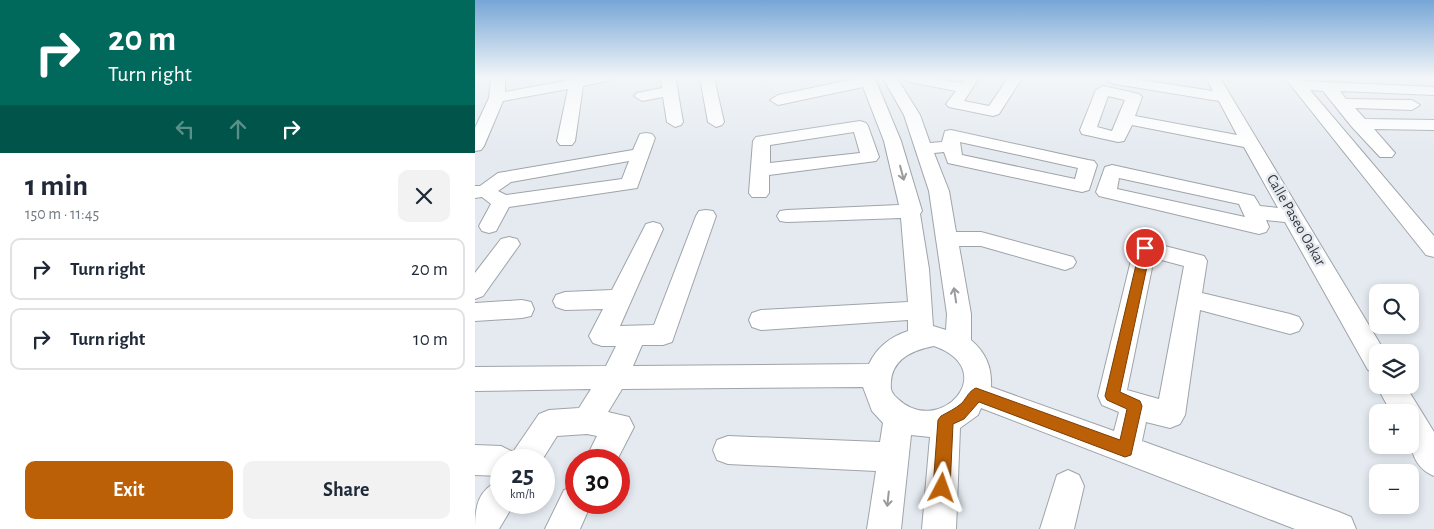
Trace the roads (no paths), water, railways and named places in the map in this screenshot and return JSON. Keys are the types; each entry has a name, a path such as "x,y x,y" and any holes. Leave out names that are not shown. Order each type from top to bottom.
{"street":[{"path":"477,139 495,103"},
{"path":"566,141 573,103"},
{"path":"672,103 675,122"},
{"path":"712,103 716,122"},
{"path":"878,103 892,136 911,211 921,337"},
{"path":"908,103 939,191 959,314 958,343"},
{"path":"955,103 954,104 993,111 999,103"},
{"name":"Calle Paseo Oakar","path":"1229,103 1369,348"},
{"path":"1312,103 1434,250"},
{"path":"1341,103 1412,106"},
{"path":"1341,103 1386,153"},
{"path":"1127,119 1252,143"},
{"path":"1358,124 1434,125"},
{"path":"759,193 762,141 860,126 870,157 761,170"},
{"path":"865,139 892,136"},
{"path":"951,136 1088,165 1082,186 954,159 951,147 951,136"},
{"path":"643,146 630,184 502,202 480,192 505,177 643,146"},
{"path":"924,148 951,147"},
{"path":"1112,171 1247,200 1253,212 1259,227 1106,192 1112,171"},
{"path":"489,226 502,202"},
{"path":"787,216 911,211"},
{"path":"1253,212 1293,216"},
{"path":"653,229 601,336 663,335 706,216"},
{"path":"947,239 981,239 1065,262"},
{"path":"475,290 509,244"},
{"path":"1145,248 1196,261 1170,415 1135,406 1112,396 1145,248"},
{"path":"565,301 620,299"},
{"path":"1191,299 1290,324"},
{"path":"475,312 522,309"},
{"path":"761,320 920,310"},
{"path":"587,421 613,379 635,336"},
{"path":"921,337 947,338 958,343 975,360 979,371 976,394 969,405 959,414 946,420 929,423 913,422 899,416 888,408 880,398 876,387 877,375 887,354 903,343 921,337"},
{"path":"475,380 877,375"},
{"path":"976,394 1339,529"},
{"path":"1125,450 1135,406"},
{"path":"884,529 892,456 899,416"},
{"path":"939,529 946,420"},
{"path":"532,449 549,423 587,421 619,427 606,449"},
{"path":"1419,435 1434,461"},
{"path":"728,450 892,456"},
{"path":"475,460 490,461"},
{"path":"1057,529 1068,486"},
{"path":"480,529 490,513"},
{"path":"561,529 569,514"}]}
